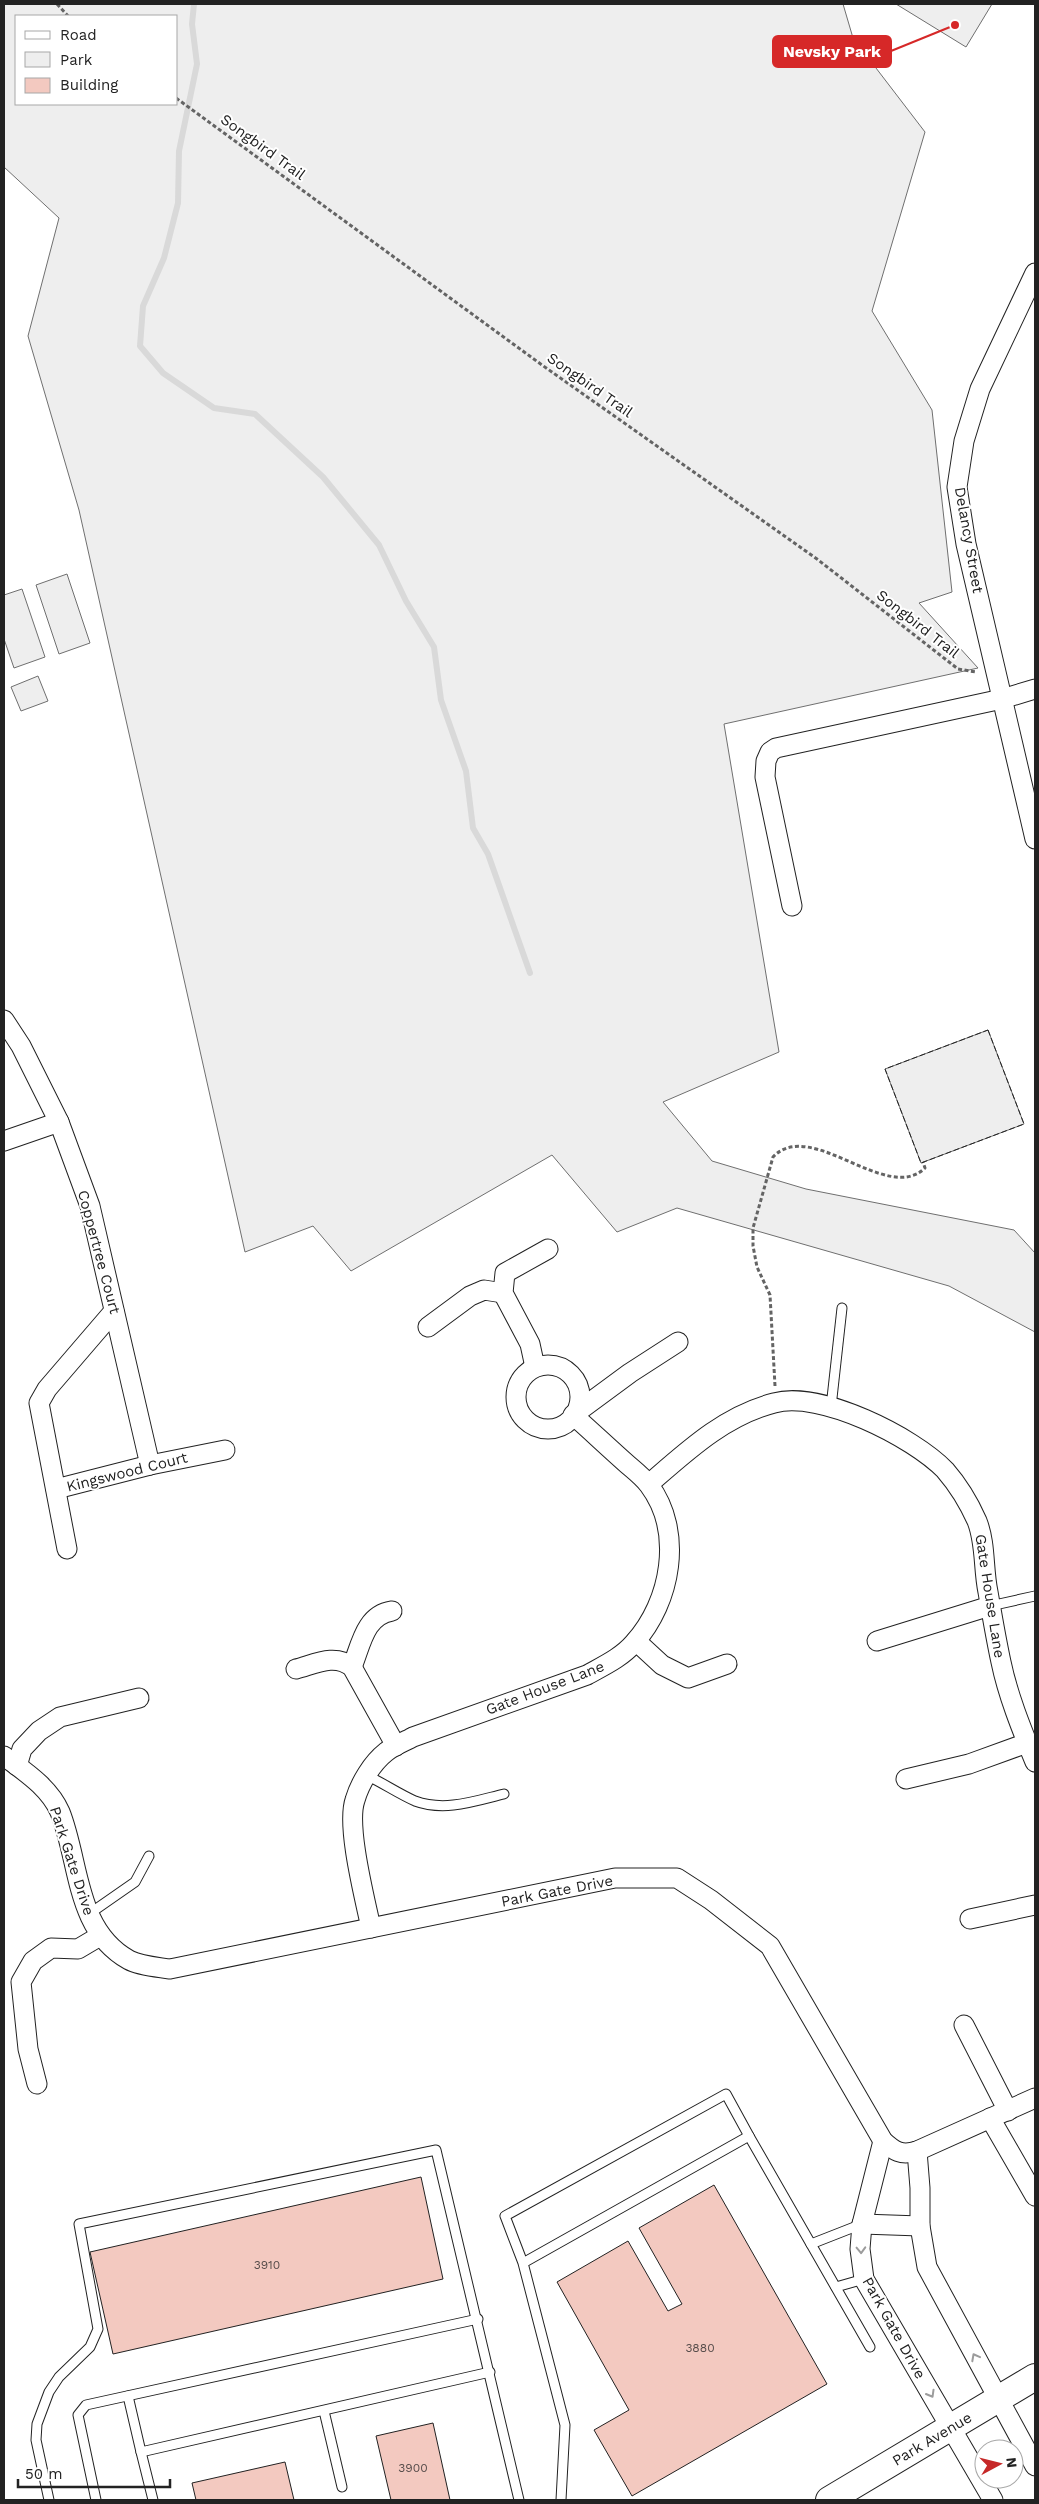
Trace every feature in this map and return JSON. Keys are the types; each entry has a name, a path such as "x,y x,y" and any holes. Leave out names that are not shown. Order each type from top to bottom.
{"street":[{"name":"Delancy Street","path":"1035,273 980,389 964,441 957,487 966,544 1035,839"},
{"path":"792,906 766,785 766,761 770,752 776,748 1002,699 1035,689"},
{"name":"Coppertree Court","path":"4,1020 21,1046 59,1122 90,1206 150,1465"},
{"path":"4,1141 59,1122"},
{"path":"535,1367 530,1344 503,1293 505,1273 548,1249"},
{"path":"428,1327 470,1296 484,1290 503,1293"},
{"name":"Kingswood Court","path":"114,1311 47,1389 39,1403 56,1489 150,1465 225,1450"},
{"path":"573,1415 630,1372 678,1342"},
{"path":"555,1366 565,1369 572,1376 580,1395 578,1406 573,1415 567,1422 557,1427 546,1429 536,1426 520,1413 517,1402 518,1387 526,1373 535,1367 555,1366"},
{"name":"Gate House Lane","path":"372,1928 359,1870 354,1833 354,1801 366,1775 386,1752 413,1737 587,1674 612,1662 636,1641 650,1623 662,1599 668,1573 670,1547 665,1520 648,1484 705,1435 748,1411 776,1402 812,1402 856,1415 910,1444 934,1460 955,1482 977,1521 1001,1664 1035,1762"},
{"path":"573,1415 648,1484"},
{"path":"56,1489 67,1549"},
{"path":"877,1642 990,1606"},
{"path":"352,1667 366,1629 381,1612 392,1611"},
{"path":"636,1641 662,1665 688,1678 727,1664"},
{"path":"296,1669 334,1658 345,1661 352,1667 396,1746"},
{"path":"11,1761 39,1731 60,1717 139,1698"},
{"path":"906,1779 969,1764 1027,1743"},
{"name":"Park Gate Drive","path":"11,1761 47,1790 60,1812 88,1915 100,1936 129,1960 170,1969 615,1878 677,1878 711,1900 770,1946 883,2141 862,2224 860,2249 864,2279 993,2500"},
{"path":"970,1919 1035,1905"},
{"path":"36,2084 28,2050 20,1982 33,1961 51,1948 78,1949 100,1936"},
{"path":"964,2025 1008,2111"},
{"path":"883,2141 894,2152 907,2154 1035,2098"},
{"path":"990,2118 1035,2196"},
{"path":"916,2151 920,2188 920,2226 928,2267 1035,2466"},
{"path":"862,2224 920,2226"},
{"name":"Park Avenue","path":"829,2500 1035,2377"}],"lane":[{"path":"831,1407 842,1308"},
{"path":"990,1606 1035,1596"},
{"path":"366,1775 416,1801 441,1806 460,1805 504,1794"},
{"path":"88,1915 135,1882 149,1856"},
{"path":"561,2500 565,2425 523,2263 505,2216 726,2094 870,2347"},
{"path":"523,2263 749,2136"},
{"path":"49,2500 36,2440 37,2424 49,2392 58,2377 90,2347 98,2329 79,2224 436,2150 520,2500"},
{"path":"811,2244 862,2224"},
{"path":"836,2287 864,2279"},
{"path":"96,2500 78,2415 86,2405 478,2319"},
{"path":"141,2452 490,2372"},
{"path":"128,2396 153,2500"},
{"path":"324,2411 342,2487"}],"path":[{"path":"57,4 67,15"},
{"name":"Songbird Trail","path":"178,99 542,365 817,559 958,669 997,675"},
{"path":"776,1402 771,1341 770,1295 758,1267 753,1246 753,1228 757,1210 773,1157 781,1149 789,1146 830,1154 887,1176 905,1177 920,1174 925,1168 923,1162"}],"green space":[{"path":"4,4 843,4 853,38 925,132 872,311 932,410 952,592 919,603 978,668 724,724 779,1052 663,1102 712,1161 806,1189 1014,1230 1035,1253 1035,1332 949,1286 677,1208 617,1232 552,1155 351,1271 313,1226 245,1252 79,510 28,336 59,218 4,167"},
{"path":"896,4 992,4 966,47"},
{"path":"67,574 90,643 59,654 36,585"},
{"path":"22,589 45,657 14,668 4,639 4,595"},
{"path":"38,676 48,701 21,711 11,687"},
{"path":"988,1030 1024,1124 921,1163 885,1069"}],"building":[{"path":"421,2177 443,2279 113,2354 90,2252"},
{"path":"714,2185 827,2384 632,2496 594,2430 629,2410 557,2282 628,2241 668,2311 682,2304 639,2228"},
{"path":"433,2423 450,2500 391,2500 376,2436"},
{"path":"285,2462 294,2500 196,2500 192,2483"}],"waterway":[{"path":"194,4 192,24 197,64 179,151 178,203 164,258 143,306 140,346 163,373 214,408 255,414 323,477 379,545 406,601 434,647 441,700 466,771 473,828 488,854 530,973"}],"fence":[{"path":"988,1030 1024,1124 921,1163 885,1069 988,1030"}],"place":[{"name":"Nevsky Park","path":"955,25"}]}
